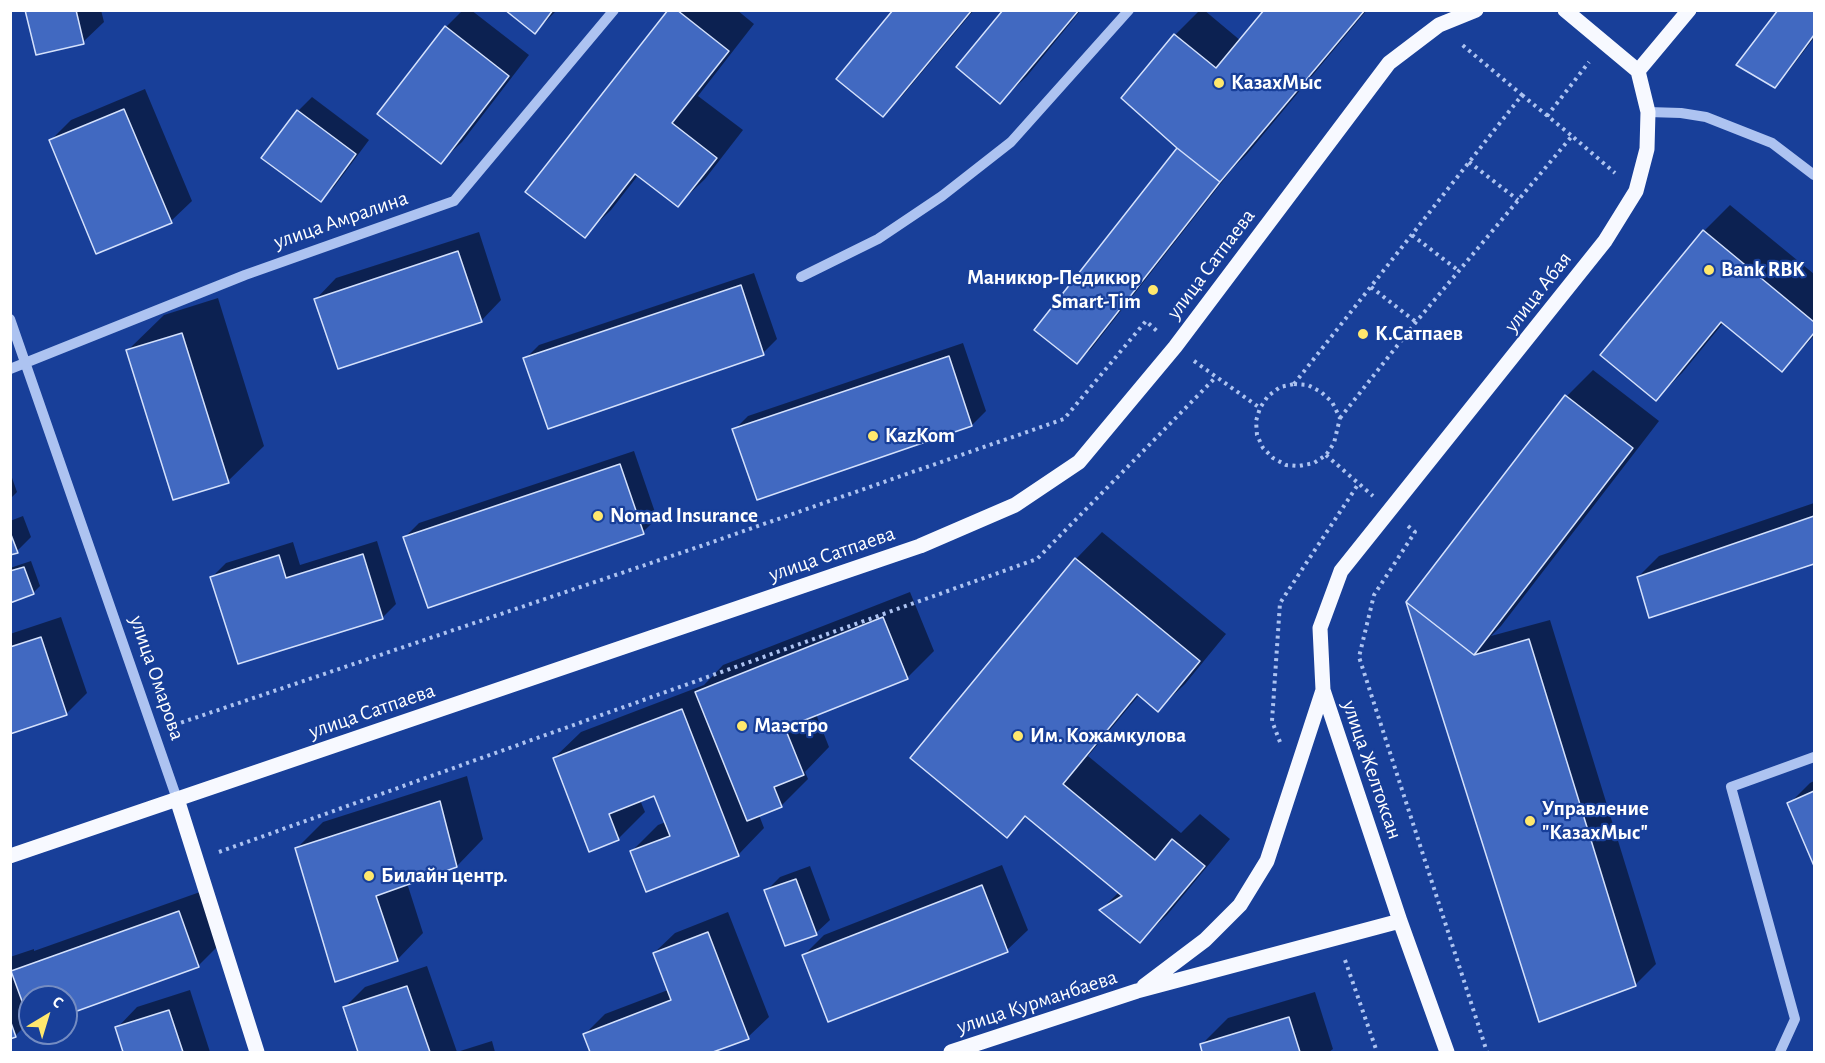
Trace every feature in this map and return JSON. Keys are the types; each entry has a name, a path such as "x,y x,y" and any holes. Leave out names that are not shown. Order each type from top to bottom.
{"main road":[{"name":"улица Сатпаева","path":"10,856 920,546 1015,505 1079,462 1175,346 1389,63 1439,25 1476,10"},
{"path":"1565,10 1638,71 1689,10"},
{"name":"улица Абая","path":"1390,511 1605,241 1636,191 1647,149 1648,112 1638,71"},
{"name":"улица Желтоксан","path":"1390,511 1341,570 1320,628 1323,690 1400,921 1447,1053"},
{"path":"1137,991 1205,940 1240,905 1267,861 1323,690"},
{"name":"улица Омарова","path":"177,799 257,1053"},
{"path":"1137,991 1400,921"},
{"name":"улица Курманбаева","path":"951,1053 1137,991"}],"street":[{"name":"улица Амралина","path":"10,369 244,275 454,201 614,10"},
{"path":"801,277 878,239 942,196 1011,142 1129,10"},
{"path":"1648,112 1681,113 1706,117 1772,143 1815,176"},
{"name":"улица Омарова","path":"10,319 177,799"},
{"path":"1780,1053 1795,1019 1731,787 1815,757"}],"path":[{"path":"1439,25 1636,191"},
{"path":"1547,116 1604,43"},
{"path":"1294,384 1522,95"},
{"path":"1340,418 1332,402 1321,392 1308,385 1294,384 1280,387 1268,396 1260,408 1256,422 1257,435 1263,448 1273,458 1286,465 1299,466 1314,463 1326,455 1334,443 1340,418 1416,322 1572,136"},
{"path":"1469,162 1518,200"},
{"path":"1412,235 1459,271"},
{"path":"1371,287 1416,322"},
{"path":"153,732 701,546 1064,419 1146,321 1175,346 1260,408"},
{"path":"196,860 1037,560 1216,377"},
{"path":"1326,455 1390,511"},
{"path":"1415,532 1374,595 1359,657 1487,1053"},
{"path":"1338,938 1377,1053"}],"building":[{"path":"25,10 76,10 84,44 36,55"},
{"path":"505,10 553,10 535,34"},
{"path":"668,10 677,10 729,51 672,123 717,158 678,207 635,174 585,238 525,192"},
{"path":"893,10 972,10 883,117 836,79"},
{"path":"1003,10 1079,10 1000,104 956,67"},
{"name":"КазахМыс","path":"1264,10 1365,10 1220,182 1177,148 1121,98 1174,34 1216,68"},
{"path":"1778,10 1814,10 1814,35 1775,88 1736,65"},
{"path":"445,26 509,76 441,164 377,114"},
{"path":"124,109 172,223 96,254 49,140"},
{"path":"297,110 356,154 321,202 261,158"},
{"path":"1177,148 1220,182 1077,364 1034,330"},
{"path":"1703,230 1814,322 1814,333 1782,372 1721,322 1656,401 1600,355"},
{"path":"458,251 482,322 338,369 314,299"},
{"path":"741,285 764,355 548,429 523,358"},
{"path":"182,333 229,483 173,500 126,350"},
{"path":"949,356 972,426 757,500 732,429"},
{"path":"1565,395 1633,448 1474,655 1406,602"},
{"path":"620,464 644,534 428,608 403,537"},
{"path":"1814,516 1814,564 1649,618 1637,577"},
{"path":"10,532 18,553 10,555"},
{"path":"363,554 383,619 238,664 210,577 279,555 286,578"},
{"path":"1075,558 1200,661 1158,712 1137,694 1063,784 1155,860 1172,839 1205,866 1140,943 1099,910 1122,896 1025,816 1007,838 910,758"},
{"path":"24,567 34,594 10,603 10,571"},
{"name":"Управление \"КазахМыс\"","path":"1406,602 1474,655 1529,639 1636,986 1539,1022"},
{"path":"883,617 908,679 785,728 804,775 774,787 782,807 747,821 695,692"},
{"path":"41,637 67,715 10,734 10,647"},
{"path":"682,709 739,856 646,892 630,851 670,836 654,796 609,814 619,840 589,852 553,758"},
{"path":"1814,791 1814,866 1787,803"},
{"path":"440,801 457,867 376,896 398,961 335,982 295,848"},
{"path":"796,879 817,935 785,946 764,890"},
{"path":"982,885 1008,952 828,1022 802,955"},
{"path":"179,911 199,967 78,1011 78,985 18,985 18,990 11,971"},
{"path":"708,932 749,1039 713,1052 590,1052 583,1034 671,1000 653,953"},
{"path":"407,986 430,1052 358,1052 343,1007"},
{"path":"169,1010 183,1052 123,1052 115,1027"},
{"path":"1289,1017 1300,1052 1202,1052 1200,1044"},
{"path":"10,1020 16,1037 10,1039"}],"place":[{"name":"КазахМыс","path":"1219,83"},
{"name":"Bank RBK","path":"1709,270"},
{"name":"Маникюр-Педикюр Smart-Tim","path":"1153,290"},
{"name":"К.Сатпаев","path":"1363,334"},
{"name":"KazKom","path":"873,436"},
{"name":"Nomad Insurance","path":"598,516"},
{"name":"Маэстро","path":"742,726"},
{"name":"Им. Кожамкулова","path":"1018,736"},
{"name":"Управление \"КазахМыс\"","path":"1530,821"},
{"name":"Билайн центр.","path":"369,876"}]}
